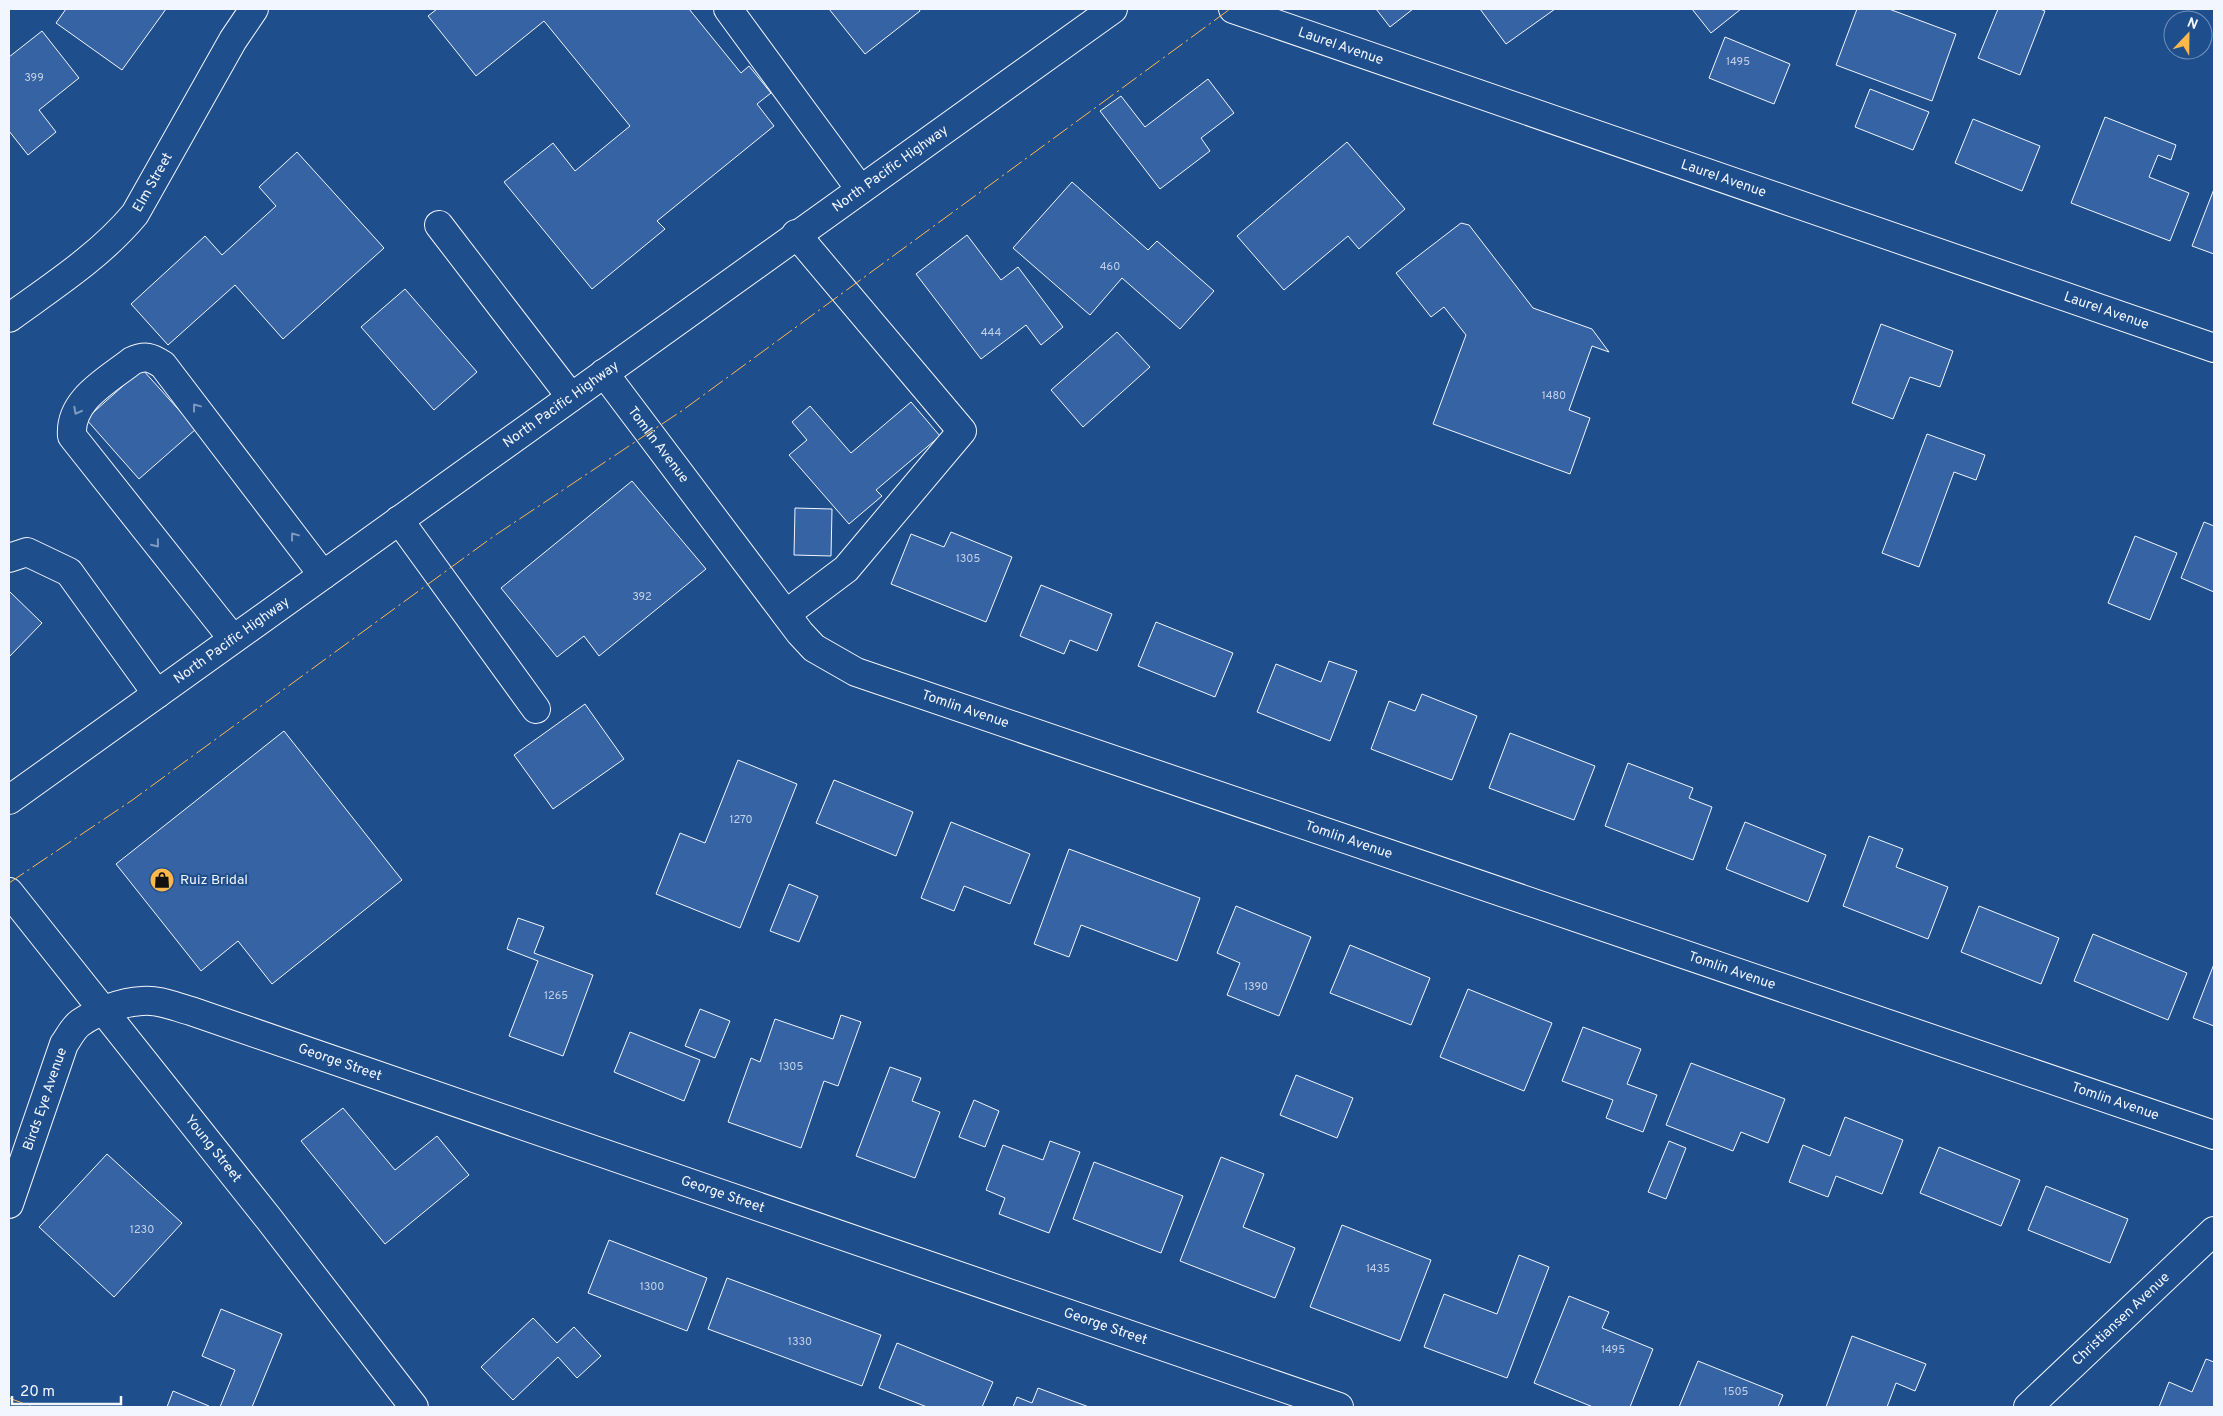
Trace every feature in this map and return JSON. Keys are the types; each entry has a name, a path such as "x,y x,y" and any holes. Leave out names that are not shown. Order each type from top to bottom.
{"street":[{"name":"Elm Street","path":"9,318 90,258 119,233 134,214 233,40 254,9"},
{"path":"728,9 860,189"},
{"name":"North Pacific Highway","path":"9,800 796,234 1020,78 1113,9"},
{"name":"Laurel Avenue","path":"1233,9 2214,348"},
{"path":"439,225 571,397"},
{"path":"786,614 846,569 962,431 796,234"},
{"path":"233,639 72,436 71,424 80,404 132,361 142,357 152,358 163,365 323,575"},
{"name":"Tomlin Avenue","path":"604,373 786,614 814,648 856,672 2214,1135"},
{"path":"399,520 536,709"},
{"path":"9,558 27,552 69,572 157,694"},
{"name":"Young Street","path":"9,892 270,1219 414,1407"},
{"name":"George Street","path":"104,1010 143,1000 191,1011 1339,1407"},
{"name":"Birds Eye Avenue","path":"9,1204 64,1044 79,1023 104,1010"},
{"name":"Christiansen Avenue","path":"2028,1407 2214,1231"}],"building":[{"path":"66,9 166,9 122,70 56,23"},
{"path":"437,9 689,9 741,73 749,66 771,93 757,104 774,126 657,221 665,229 592,289 504,182 553,143 575,171 630,126 544,21 476,76 428,16"},
{"path":"829,9 919,9 920,11 865,54"},
{"path":"1376,9 1413,9 1390,27"},
{"path":"1480,9 1555,9 1506,44"},
{"path":"1692,9 1741,9 1711,33"},
{"path":"1857,9 1889,9 1956,34 1932,101 1836,65"},
{"path":"1998,9 2040,9 2045,11 2020,75 1978,58"},
{"path":"42,31 79,78 39,110 56,132 28,155 9,131 9,57"},
{"path":"1725,37 1790,64 1774,104 1709,78"},
{"path":"1208,79 1234,113 1201,138 1210,151 1160,189 1100,111 1121,96 1145,127"},
{"path":"1870,89 1929,112 1913,150 1855,127"},
{"path":"2105,117 2176,145 2171,160 2158,155 2149,177 2189,193 2170,241 2071,203"},
{"path":"1973,119 2040,146 2022,191 1955,163"},
{"path":"1347,142 1405,209 1359,249 1348,236 1284,290 1237,236"},
{"path":"297,152 384,248 283,339 235,285 168,345 131,304 205,236 222,255 276,206 259,187"},
{"path":"1072,182 1148,250 1157,241 1214,291 1180,329 1122,278 1090,315 1013,248"},
{"path":"2214,189 2214,254 2192,246"},
{"path":"1461,223 1469,225 1533,308 1592,329 1609,352 1592,346 1569,410 1590,418 1570,474 1433,424 1466,335 1444,307 1431,317 1396,273"},
{"path":"967,235 1001,280 1018,267 1063,327 1041,345 1026,325 981,359 916,274"},
{"path":"405,289 477,372 434,410 361,327"},
{"path":"1881,324 1953,351 1940,387 1910,377 1893,419 1852,403"},
{"path":"1117,332 1150,367 1083,427 1051,390"},
{"path":"142,369 196,429 139,479 86,419"},
{"path":"911,402 940,436 876,490 882,496 849,524 789,455 807,440 792,422 810,406 851,453"},
{"path":"1927,434 1985,455 1976,480 1954,472 1919,567 1882,553"},
{"path":"632,481 706,569 599,656 584,636 557,657 501,588"},
{"path":"795,508 832,509 831,556 794,555"},
{"path":"2204,522 2214,526 2214,592 2181,578"},
{"path":"951,532 1012,557 986,622 891,584 911,534 944,547"},
{"path":"2135,536 2177,553 2150,620 2108,603"},
{"path":"1041,585 1112,614 1097,651 1070,640 1064,654 1020,636"},
{"path":"9,591 42,623 9,657"},
{"path":"1156,622 1233,653 1215,697 1138,666"},
{"path":"1329,661 1357,671 1330,741 1257,712 1276,664 1321,682"},
{"path":"1422,694 1477,716 1452,780 1371,749 1389,701 1415,711"},
{"path":"585,704 624,759 553,809 514,755"},
{"path":"284,731 402,880 272,984 238,941 201,971 116,864"},
{"path":"1510,733 1595,766 1574,820 1489,788"},
{"path":"738,760 797,784 740,928 656,894 680,833 705,843"},
{"path":"1628,763 1693,788 1689,798 1712,807 1693,860 1605,826"},
{"path":"834,780 913,812 896,856 816,823"},
{"path":"951,822 1030,854 1010,904 964,886 954,911 921,898"},
{"path":"1745,822 1826,855 1808,902 1726,869"},
{"path":"1869,836 1903,849 1896,867 1948,887 1928,939 1843,906"},
{"path":"1069,849 1200,898 1177,961 1081,925 1069,957 1034,944"},
{"path":"789,884 818,896 799,942 770,931"},
{"path":"1236,906 1311,937 1279,1016 1227,995 1240,963 1217,953"},
{"path":"1979,906 2059,938 2041,984 1961,952"},
{"path":"518,918 544,927 534,953 593,975 563,1056 509,1036 538,961 507,949"},
{"path":"2093,934 2187,973 2168,1020 2074,981"},
{"path":"1350,945 1430,978 1411,1025 1330,993"},
{"path":"2214,964 2214,1026 2193,1018"},
{"path":"1468,989 1552,1023 1524,1091 1440,1057"},
{"path":"700,1009 730,1021 715,1058 685,1046"},
{"path":"841,1015 861,1022 838,1086 824,1081 801,1148 728,1122 751,1058 760,1062 775,1019 833,1039"},
{"path":"1583,1027 1641,1049 1627,1084 1657,1095 1643,1132 1606,1118 1613,1100 1562,1081"},
{"path":"630,1032 700,1060 684,1101 614,1072"},
{"path":"1691,1063 1785,1099 1768,1143 1741,1132 1733,1151 1666,1125"},
{"path":"890,1067 921,1078 912,1101 940,1112 915,1178 856,1156"},
{"path":"1296,1075 1353,1098 1337,1138 1280,1115"},
{"path":"974,1100 999,1111 985,1147 959,1137"},
{"path":"343,1108 395,1170 437,1136 469,1175 385,1244 301,1141"},
{"path":"1845,1117 1903,1140 1882,1194 1836,1176 1828,1197 1789,1182 1803,1145 1830,1156"},
{"path":"1050,1141 1080,1152 1049,1233 999,1214 1005,1198 986,1190 1003,1145 1043,1160"},
{"path":"1669,1141 1686,1148 1666,1199 1648,1192"},
{"path":"1939,1147 2020,1180 2001,1226 1920,1193"},
{"path":"107,1154 182,1223 114,1297 39,1227"},
{"path":"1221,1157 1264,1174 1243,1227 1295,1248 1275,1298 1180,1261"},
{"path":"1094,1162 1183,1196 1161,1253 1073,1219"},
{"path":"2046,1186 2128,1219 2110,1263 2028,1230"},
{"path":"1342,1225 1431,1260 1400,1341 1310,1307"},
{"path":"609,1240 707,1278 687,1331 588,1293"},
{"path":"1519,1255 1549,1267 1507,1378 1424,1347 1444,1294 1497,1314"},
{"path":"727,1278 881,1335 862,1386 708,1329"},
{"path":"1569,1296 1609,1312 1602,1328 1653,1349 1630,1407 1593,1407 1534,1383"},
{"path":"221,1309 282,1334 252,1407 220,1407 235,1370 202,1356"},
{"path":"533,1318 557,1343 574,1327 601,1356 577,1378 558,1357 513,1400 481,1367"},
{"path":"1852,1336 1926,1364 1915,1391 1896,1383 1887,1407 1826,1407"},
{"path":"897,1343 993,1382 982,1407 927,1407 879,1388"},
{"path":"2206,1359 2214,1362 2214,1407 2159,1407 2169,1382 2192,1392"},
{"path":"1698,1361 1783,1395 1778,1407 1679,1407"},
{"path":"1038,1388 1089,1407 1013,1407 1017,1397 1032,1403"},
{"path":"173,1391 209,1406 209,1407 167,1407"}],"power":[{"path":"9,883 131,801 494,536 683,410 1230,9"},
{"path":"9,1398 33,1407"}],"place":[{"name":"Ruiz Bridal","path":"162,880"}]}
